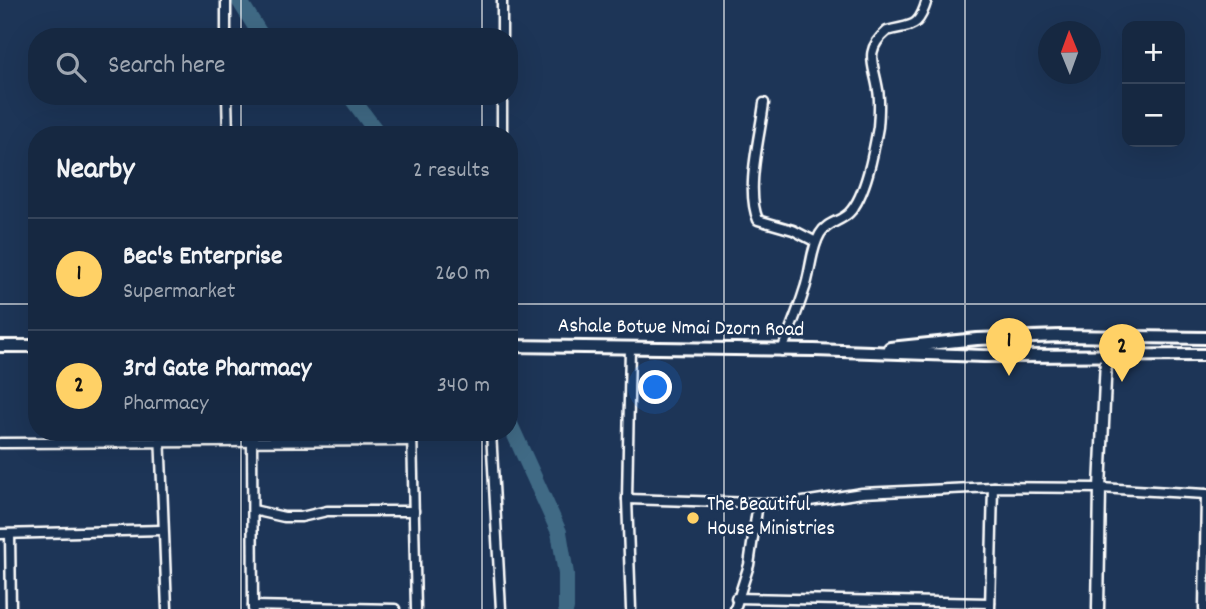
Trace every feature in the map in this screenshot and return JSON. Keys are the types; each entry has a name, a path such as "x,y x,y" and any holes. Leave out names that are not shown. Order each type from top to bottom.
{"main road":[{"name":"Ashale Botwe Nmai Dzorn Road","path":"853,351 977,339 1060,336 1206,338"},
{"path":"0,346 28,346"},
{"name":"Ashale Botwe Nmai Dzorn Road","path":"518,346 853,351 984,356 1206,355"}],"street":[{"path":"226,0 226,28"},
{"path":"502,0 502,28"},
{"path":"782,351 805,290 821,231 847,215 863,191 877,127 879,98 871,60 875,45 887,31 907,28 914,24 924,11 927,0"},
{"path":"764,103 753,181 754,210 758,220 793,230 816,242"},
{"path":"227,105 228,126"},
{"path":"502,105 502,126"},
{"path":"1098,609 1107,338"},
{"path":"629,347 627,499 631,609"},
{"path":"0,443 305,441"},
{"path":"412,441 416,609"},
{"path":"492,441 501,609"},
{"path":"160,443 167,609"},
{"path":"252,443 253,608 395,609"},
{"path":"627,499 790,504 862,493 993,487 1100,488 1206,494 1204,609"},
{"path":"736,598 990,606 993,487"},
{"path":"735,609 736,598 749,565 758,503"},
{"path":"253,510 284,517 300,517 327,510 414,510"},
{"path":"11,609 5,534 162,530"}],"waterway":[{"path":"239,0 256,28"},
{"path":"357,105 372,126"},
{"path":"518,441 559,532 566,574 566,609"}],"place":[{"name":"Bec's Enterprise","path":"1009,376"},
{"name":"3rd Gate Pharmacy","path":"1122,382"},
{"name":"The Beautiful House Ministries","path":"693,518"}]}
